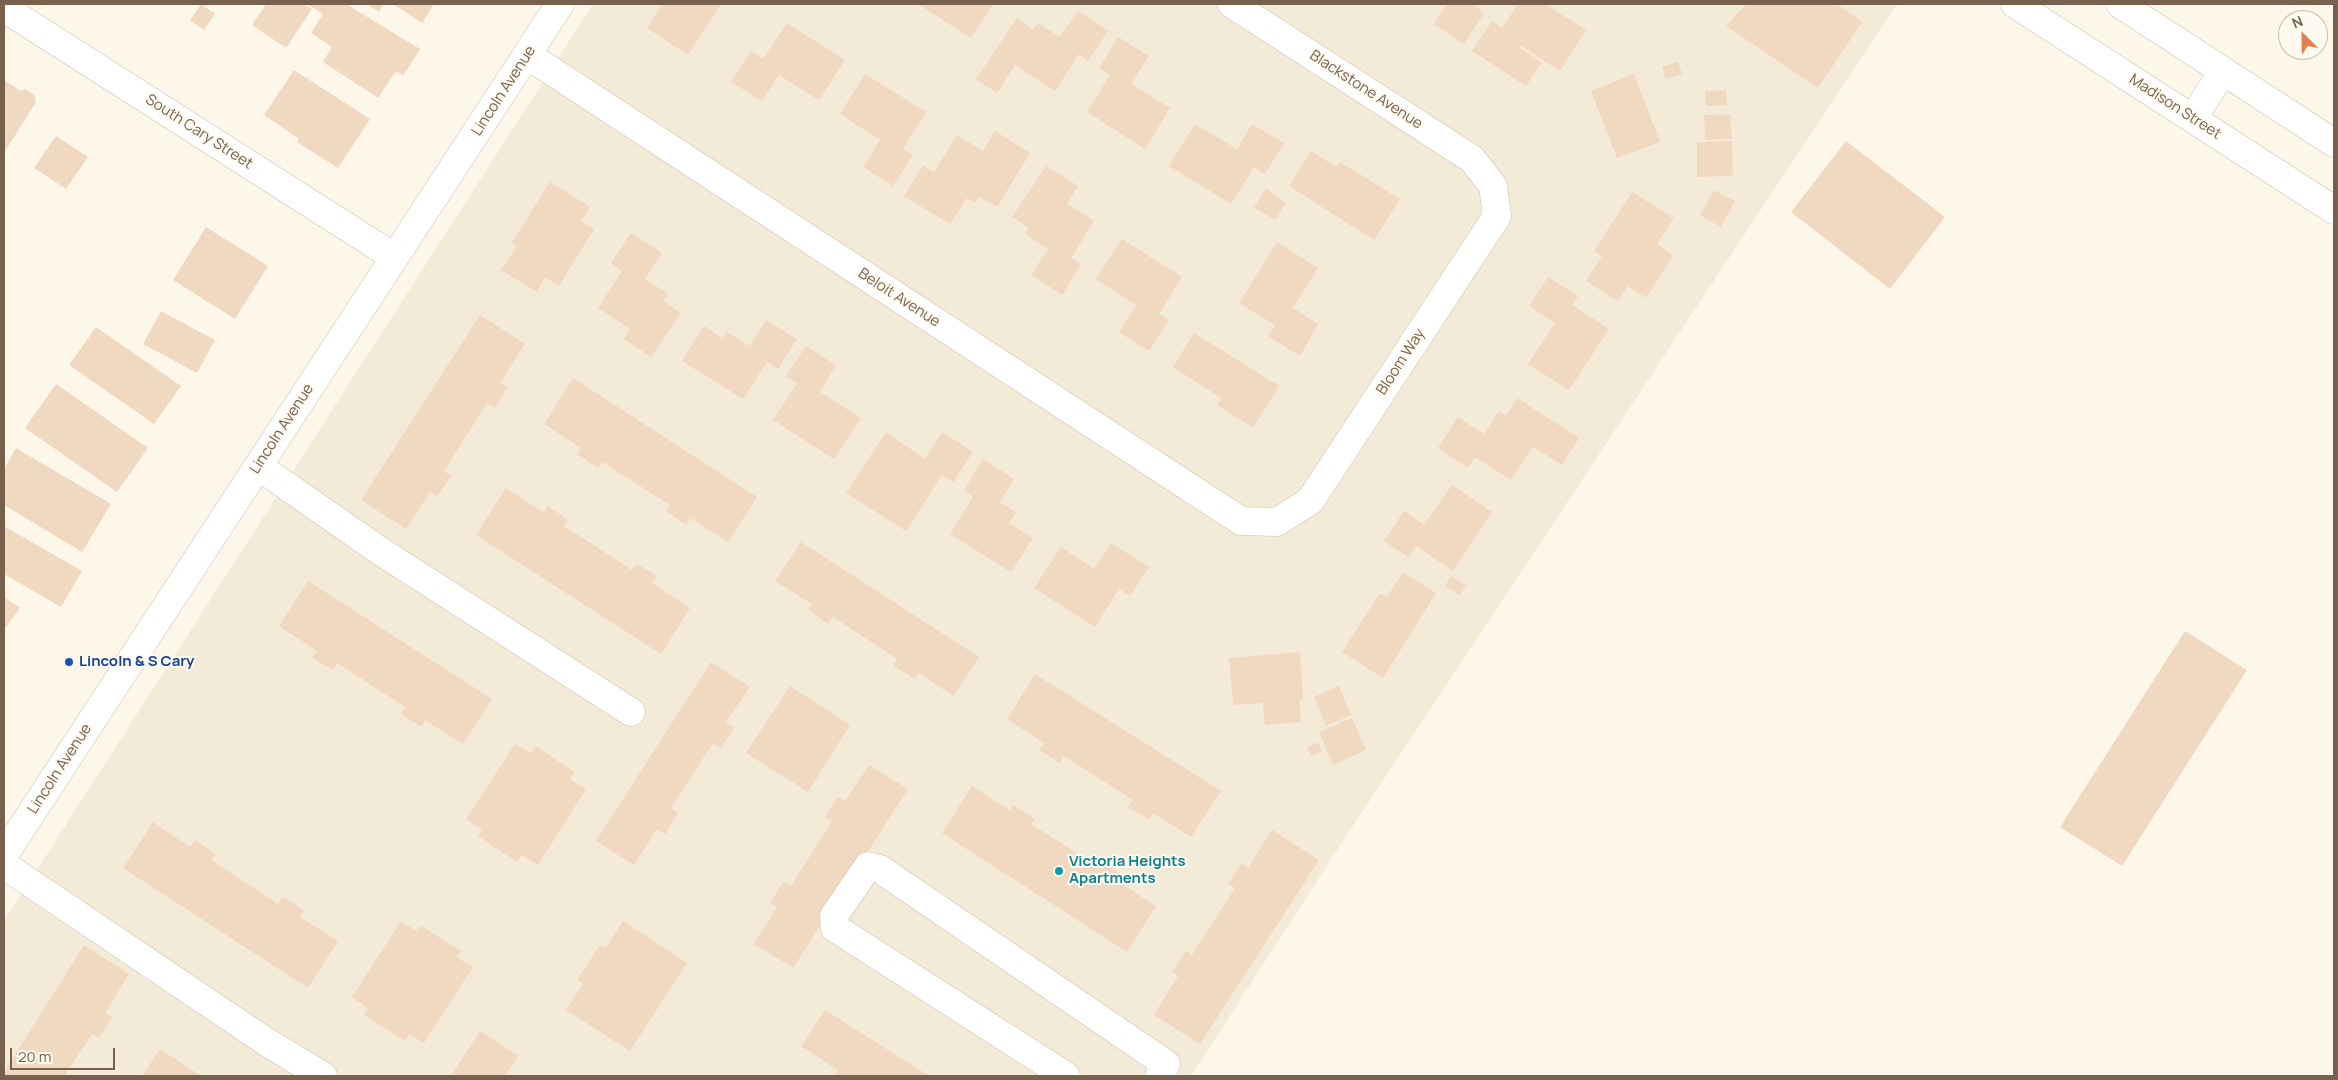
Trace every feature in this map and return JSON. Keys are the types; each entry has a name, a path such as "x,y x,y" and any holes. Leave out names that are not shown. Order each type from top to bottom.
{"street":[{"name":"Lincoln Avenue","path":"4,855 560,4"},
{"name":"Blackstone Avenue","path":"1232,4 1472,159 1492,186"},
{"name":"Madison Street","path":"2015,4 2334,210"},
{"path":"2120,4 2334,143"},
{"name":"South Cary Street","path":"4,8 394,257"},
{"name":"Beloit Avenue","path":"527,55 1241,521 1277,522"},
{"path":"2193,118 2223,71"},
{"name":"Bloom Way","path":"1277,522 1310,501 1496,216 1492,186"},
{"path":"258,466 380,551 631,712"},
{"path":"4,865 257,1036 322,1076"},
{"path":"1066,1076 835,928 834,916 868,866 880,869 1166,1064 1159,1076"}],"shaded area":[{"path":"593,4 1897,4 1337,850 1191,1076 4,1076 4,921"}],"building":[{"path":"201,4 215,14 204,30 190,20"},
{"path":"266,4 303,4 312,9 286,48 252,25"},
{"path":"307,4 346,4 420,49 403,76 396,71 378,98 323,62 332,47 311,33 323,14"},
{"path":"366,4 384,4 379,12"},
{"path":"393,4 434,4 422,23"},
{"path":"662,4 721,4 688,55 647,28"},
{"path":"918,4 993,4 971,38"},
{"path":"1447,4 1473,4 1484,13 1464,44 1434,24"},
{"path":"1518,4 1545,4 1586,30 1560,71 1520,45 1519,47 1542,62 1526,86 1472,51 1492,21 1502,28"},
{"path":"1746,4 1837,4 1862,22 1818,88 1726,26"},
{"path":"1078,11 1108,31 1088,61 1079,54 1055,91 1015,65 997,93 976,79 1017,18 1033,30 1038,23 1060,37"},
{"path":"787,23 845,60 819,100 779,75 762,101 731,82 751,51 763,59"},
{"path":"1118,37 1149,56 1131,84 1170,108 1145,149 1087,112 1110,75 1099,68"},
{"path":"1678,62 1682,74 1666,79 1662,67"},
{"path":"294,70 370,119 338,168 297,142 299,139 264,115"},
{"path":"865,74 926,112 903,149 913,155 893,186 863,167 880,140 840,114"},
{"path":"1634,74 1660,142 1617,158 1591,91"},
{"path":"4,80 21,91 25,89 34,95 36,102 6,150 4,149"},
{"path":"1726,90 1727,105 1706,106 1705,91"},
{"path":"1730,114 1732,139 1705,140 1704,115"},
{"path":"1195,124 1237,149 1252,124 1284,143 1265,174 1254,167 1231,204 1169,166"},
{"path":"995,131 1030,153 997,207 979,197 974,203 967,198 950,224 904,196 923,166 934,172 957,135 983,151"},
{"path":"56,136 88,157 66,189 34,168"},
{"path":"1732,141 1733,176 1697,177 1697,142"},
{"path":"1846,141 1945,217 1890,289 1791,212"},
{"path":"1311,151 1336,167 1340,162 1400,199 1374,240 1289,186"},
{"path":"1046,166 1078,186 1067,204 1094,221 1071,258 1081,264 1062,295 1031,275 1048,249 1025,234 1029,228 1012,217"},
{"path":"550,182 590,207 581,221 594,229 559,286 545,277 537,292 501,270 517,246 512,242"},
{"path":"1266,188 1286,203 1275,220 1254,207"},
{"path":"1714,190 1735,201 1721,227 1700,215"},
{"path":"1632,192 1674,218 1657,244 1673,255 1646,298 1628,286 1618,301 1586,281 1602,256 1594,251"},
{"path":"206,227 268,266 235,319 173,280"},
{"path":"631,233 662,253 645,279 668,294 663,301 681,313 651,357 624,339 630,329 598,308 622,271 611,263"},
{"path":"1122,239 1182,277 1159,314 1169,320 1149,351 1119,332 1136,305 1096,279"},
{"path":"1277,242 1318,268 1293,308 1318,324 1300,356 1268,336 1275,325 1239,303"},
{"path":"1548,277 1578,296 1572,305 1609,329 1569,390 1528,364 1555,323 1529,306"},
{"path":"161,311 215,340 197,373 143,344"},
{"path":"480,315 525,344 500,383 507,387 495,408 487,403 444,471 451,476 437,496 430,492 406,529 361,500"},
{"path":"766,320 797,339 778,369 767,362 743,399 682,361 704,326 722,338 727,332 750,346"},
{"path":"96,327 181,386 154,424 69,365"},
{"path":"1194,333 1279,386 1253,428 1217,405 1221,398 1173,367"},
{"path":"806,346 836,365 820,392 861,418 834,459 773,420 797,383 786,376"},
{"path":"573,378 757,497 728,542 690,518 686,525 666,511 670,505 602,462 598,468 577,454 581,448 544,424"},
{"path":"56,384 148,448 117,492 25,428"},
{"path":"1517,398 1579,438 1562,465 1533,447 1511,480 1475,457 1468,468 1438,448 1458,417 1484,434 1499,411 1506,416"},
{"path":"886,432 925,459 942,432 973,452 953,482 942,475 906,531 846,493"},
{"path":"16,448 111,504 82,552 4,505 4,469"},
{"path":"983,459 1014,479 1000,502 1016,512 1009,523 1033,538 1011,572 950,534 973,497 964,490"},
{"path":"1452,485 1492,512 1453,571 1416,546 1408,557 1384,541 1404,511 1424,525"},
{"path":"506,488 544,513 548,506 568,520 564,526 632,570 637,564 657,576 652,583 690,608 661,654 476,535"},
{"path":"4,526 82,571 61,607 4,574"},
{"path":"801,542 979,657 953,696 919,673 915,679 894,666 897,659 833,617 828,624 808,610 812,604 775,581"},
{"path":"1111,543 1149,567 1130,596 1119,589 1095,627 1034,588 1061,547 1094,569"},
{"path":"1403,572 1436,593 1383,678 1342,652 1380,593 1387,597"},
{"path":"1451,576 1466,585 1460,595 1445,586"},
{"path":"308,581 492,699 463,744 425,720 421,727 401,714 405,707 337,663 333,670 312,658 317,651 279,626"},
{"path":"4,597 20,608 4,630"},
{"path":"2185,631 2247,670 2122,866 2060,827"},
{"path":"1300,652 1303,700 1299,701 1301,722 1265,725 1263,703 1233,705 1229,658"},
{"path":"711,662 750,687 726,722 734,728 721,748 713,743 671,808 678,813 665,834 657,829 634,865 596,841"},
{"name":"Victoria Heights Apartments","path":"1035,674 1221,791 1191,837 1153,813 1149,820 1128,807 1133,800 1064,756 1060,763 1040,750 1044,743 1007,719"},
{"path":"790,686 850,725 808,792 746,753"},
{"path":"1339,686 1351,715 1326,726 1314,697"},
{"path":"1352,718 1366,750 1333,765 1319,732"},
{"path":"1318,742 1322,751 1311,756 1307,747"},
{"path":"515,744 531,753 535,746 575,772 570,779 586,789 538,865 522,855 517,862 478,836 482,829 466,819"},
{"path":"869,765 908,789 793,968 754,944 777,907 770,903 783,882 791,886 832,821 825,817 838,797 845,801"},
{"name":"Victoria Heights Apartments","path":"972,786 1009,810 1013,805 1035,819 1031,824 1097,866 1101,861 1123,876 1119,882 1156,906 1127,952 942,833"},
{"path":"153,822 190,847 195,840 216,854 211,860 278,904 283,897 304,910 300,917 338,941 308,988 123,868"},
{"name":"Victoria Heights Apartments","path":"1272,830 1319,860 1200,1044 1154,1015 1178,976 1172,972 1186,951 1192,955 1235,888 1228,884 1242,863 1248,868"},
{"path":"401,921 417,932 421,926 461,951 456,957 473,967 424,1043 409,1034 405,1041 364,1015 368,1008 352,997"},
{"path":"623,921 687,963 630,1051 566,1010 583,984 577,980 600,945 606,948"},
{"path":"84,945 129,974 105,1013 112,1017 99,1038 92,1034 64,1076 4,1076 4,1072"},
{"path":"825,1010 929,1076 834,1076 838,1070 801,1046"},
{"path":"480,1031 518,1056 505,1076 451,1076"},
{"path":"160,1049 201,1076 142,1076"}],"place":[{"name":"Lincoln & S Cary","path":"69,662"},
{"name":"Victoria Heights Apartments","path":"1059,871"}]}
